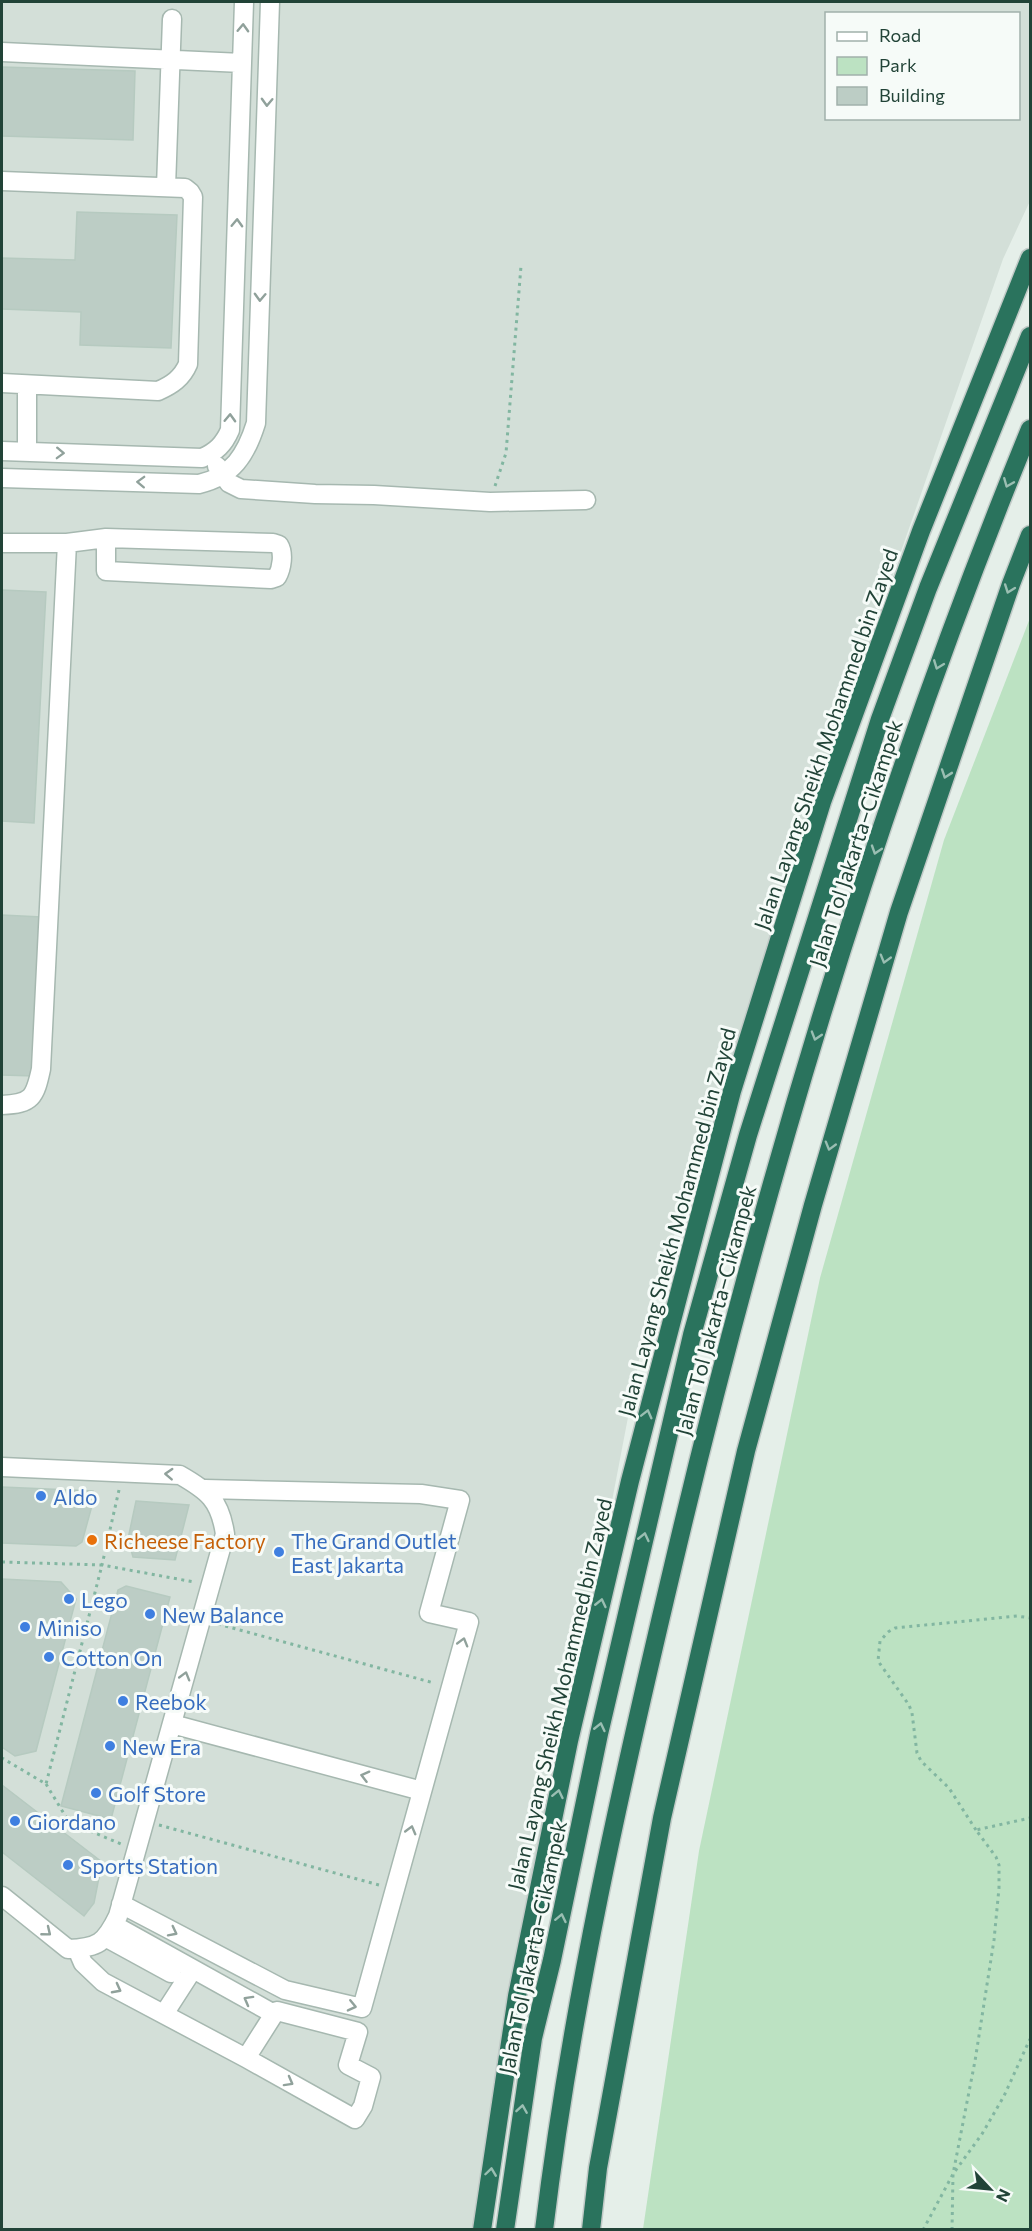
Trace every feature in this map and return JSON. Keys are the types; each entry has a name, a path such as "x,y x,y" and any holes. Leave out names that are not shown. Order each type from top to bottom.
{"highway":[{"name":"Jalan Layang Sheikh Mohammed bin Zayed","path":"482,2229 517,1996 569,1742 630,1481 732,1091 826,792 921,531 1030,258"},
{"name":"Jalan Tol Jakarta–Cikampek","path":"505,2229 533,2038 552,1960 601,1723 698,1313 748,1135 880,719 928,588 1030,336"},
{"name":"Jalan Tol Jakarta–Cikampek","path":"544,2229 581,1987 636,1720 702,1442 746,1272 836,969 934,675 1030,429"},
{"path":"591,2229 598,2168 662,1818 746,1451 813,1205 899,912 1030,535"}],"street":[{"path":"2,451 202,458 220,447 230,430 244,2"},
{"path":"2,478 199,484 223,476 246,449 256,423 270,2"},
{"path":"166,187 172,19"},
{"path":"2,52 242,63"},
{"path":"2,181 185,188 193,197 188,364 184,374 158,391 2,383"},
{"path":"27,384 27,452"},
{"path":"210,454 223,476 235,487 241,489 490,502 586,500"},
{"path":"2,543 67,543 106,538 273,543 279,545 282,550 280,572 277,577 271,579 106,571 106,538"},
{"path":"2,1105 23,1104 31,1097 37,1087 41,1069 54,845 67,543"},
{"path":"2,1467 180,1475 204,1489 222,1516 225,1534 121,1904 110,1932 87,1948 68,1949 2,1896"},
{"path":"121,1904 285,1990 362,2008 469,1623 429,1613 460,1500 421,1494 204,1489"},
{"path":"172,1724 422,1791"},
{"path":"110,1932 193,1969 274,2014"},
{"path":"110,1932 171,1973"},
{"path":"77,1949 83,1963 103,1982 355,2119 363,2106 371,2077 348,2065 358,2032 277,2010 246,2058"},
{"path":"164,2014 193,1969"}],"path":[{"path":"490,502 506,453 521,266"},
{"path":"46,1784 102,1565 123,1472"},
{"path":"2,1562 102,1565 211,1585"},
{"path":"952,2229 953,2174 994,1940 999,1865 996,1857 949,1788 921,1761 917,1753 909,1705 878,1661 877,1650 883,1636 895,1628 1017,1616 1030,1618"},
{"path":"201,1620 450,1688"},
{"path":"2,1758 46,1784 69,1822 136,1851"},
{"path":"976,1830 1030,1818"},
{"path":"144,1821 395,1889"},
{"path":"923,2229 953,2174 982,2134 1004,2096 1030,2039"}],"shaded area":[{"path":"2,2 1030,2 1030,201 1003,259 846,709 647,1318 581,1663 487,2229 2,2230"}],"green space":[{"path":"1030,618 1030,2229 643,2229 699,1851 820,1278 944,840"}],"building":[{"path":"2,67 135,71 133,140 2,136"},
{"path":"77,212 177,215 171,348 80,345 81,312 2,309 2,258 75,260"},
{"path":"2,590 46,592 34,823 2,821"},
{"path":"2,915 41,917 34,1076 2,1075"},
{"path":"2,1487 93,1491 93,1502 82,1542 76,1546 2,1543"},
{"path":"136,1501 189,1505 175,1560 133,1557 128,1539"},
{"path":"2,1579 61,1582 76,1599 36,1751 15,1756 2,1747"},
{"path":"126,1586 170,1597 111,1819 61,1806 118,1590"},
{"path":"2,1785 102,1862 94,1903 84,1916 2,1852"}],"place":[{"name":"Aldo","path":"41,1496"},
{"name":"Richeese Factory","path":"92,1540"},
{"name":"The Grand Outlet East Jakarta","path":"279,1552"},
{"name":"Lego","path":"69,1599"},
{"name":"New Balance","path":"150,1614"},
{"name":"Miniso","path":"25,1627"},
{"name":"Cotton On","path":"49,1657"},
{"name":"Reebok","path":"123,1701"},
{"name":"New Era","path":"110,1746"},
{"name":"Golf Store","path":"96,1793"},
{"name":"Giordano","path":"15,1821"},
{"name":"Sports Station","path":"68,1865"}]}
